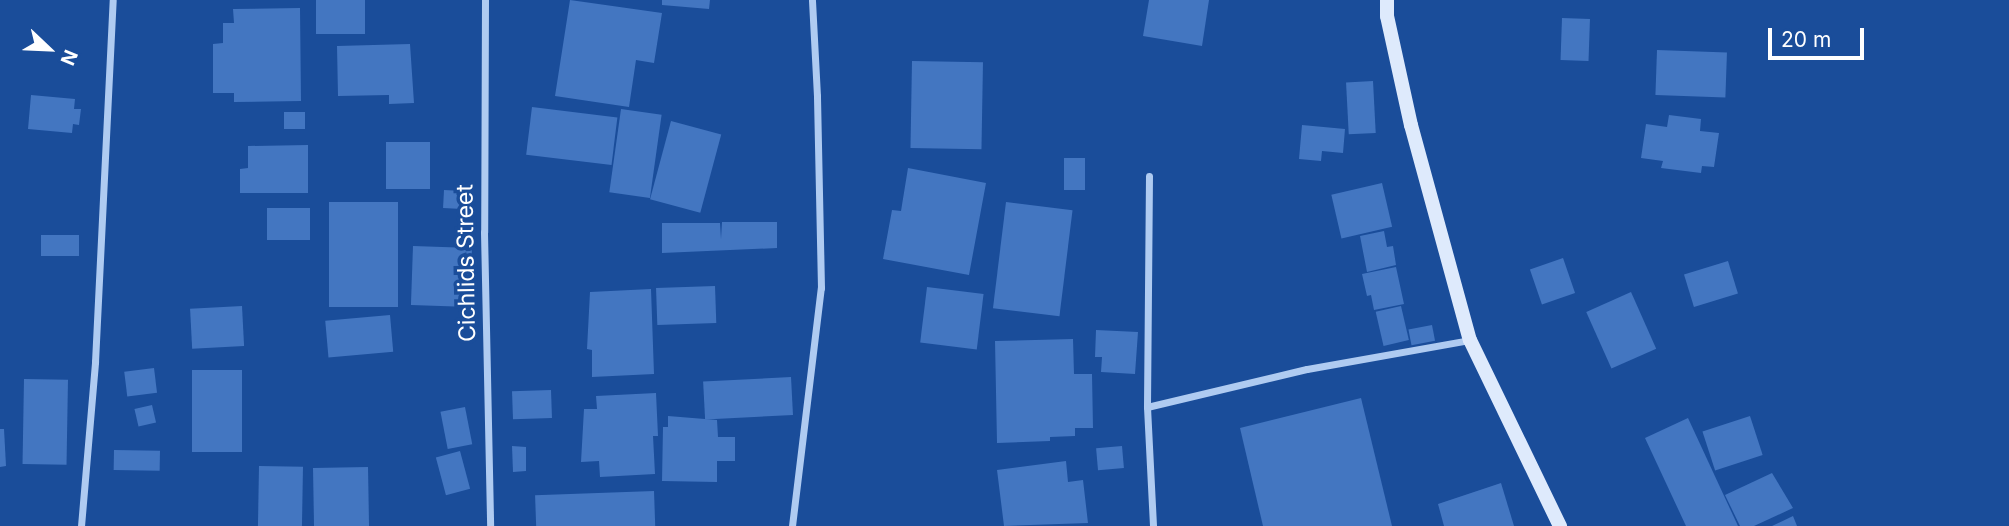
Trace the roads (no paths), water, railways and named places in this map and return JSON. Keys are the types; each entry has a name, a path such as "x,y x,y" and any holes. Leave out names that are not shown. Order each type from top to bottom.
{"main road":[{"path":"1388,0 1387,16 1411,125 1470,340 1560,526"}],"street":[{"path":"80,526 95,362 113,0"},
{"name":"Cichlids Street","path":"485,0 484,232 490,526"},
{"path":"792,526 821,288 812,0"},
{"path":"1149,176 1146,408 1153,526"},
{"path":"1146,408 1307,369 1470,340"}]}
